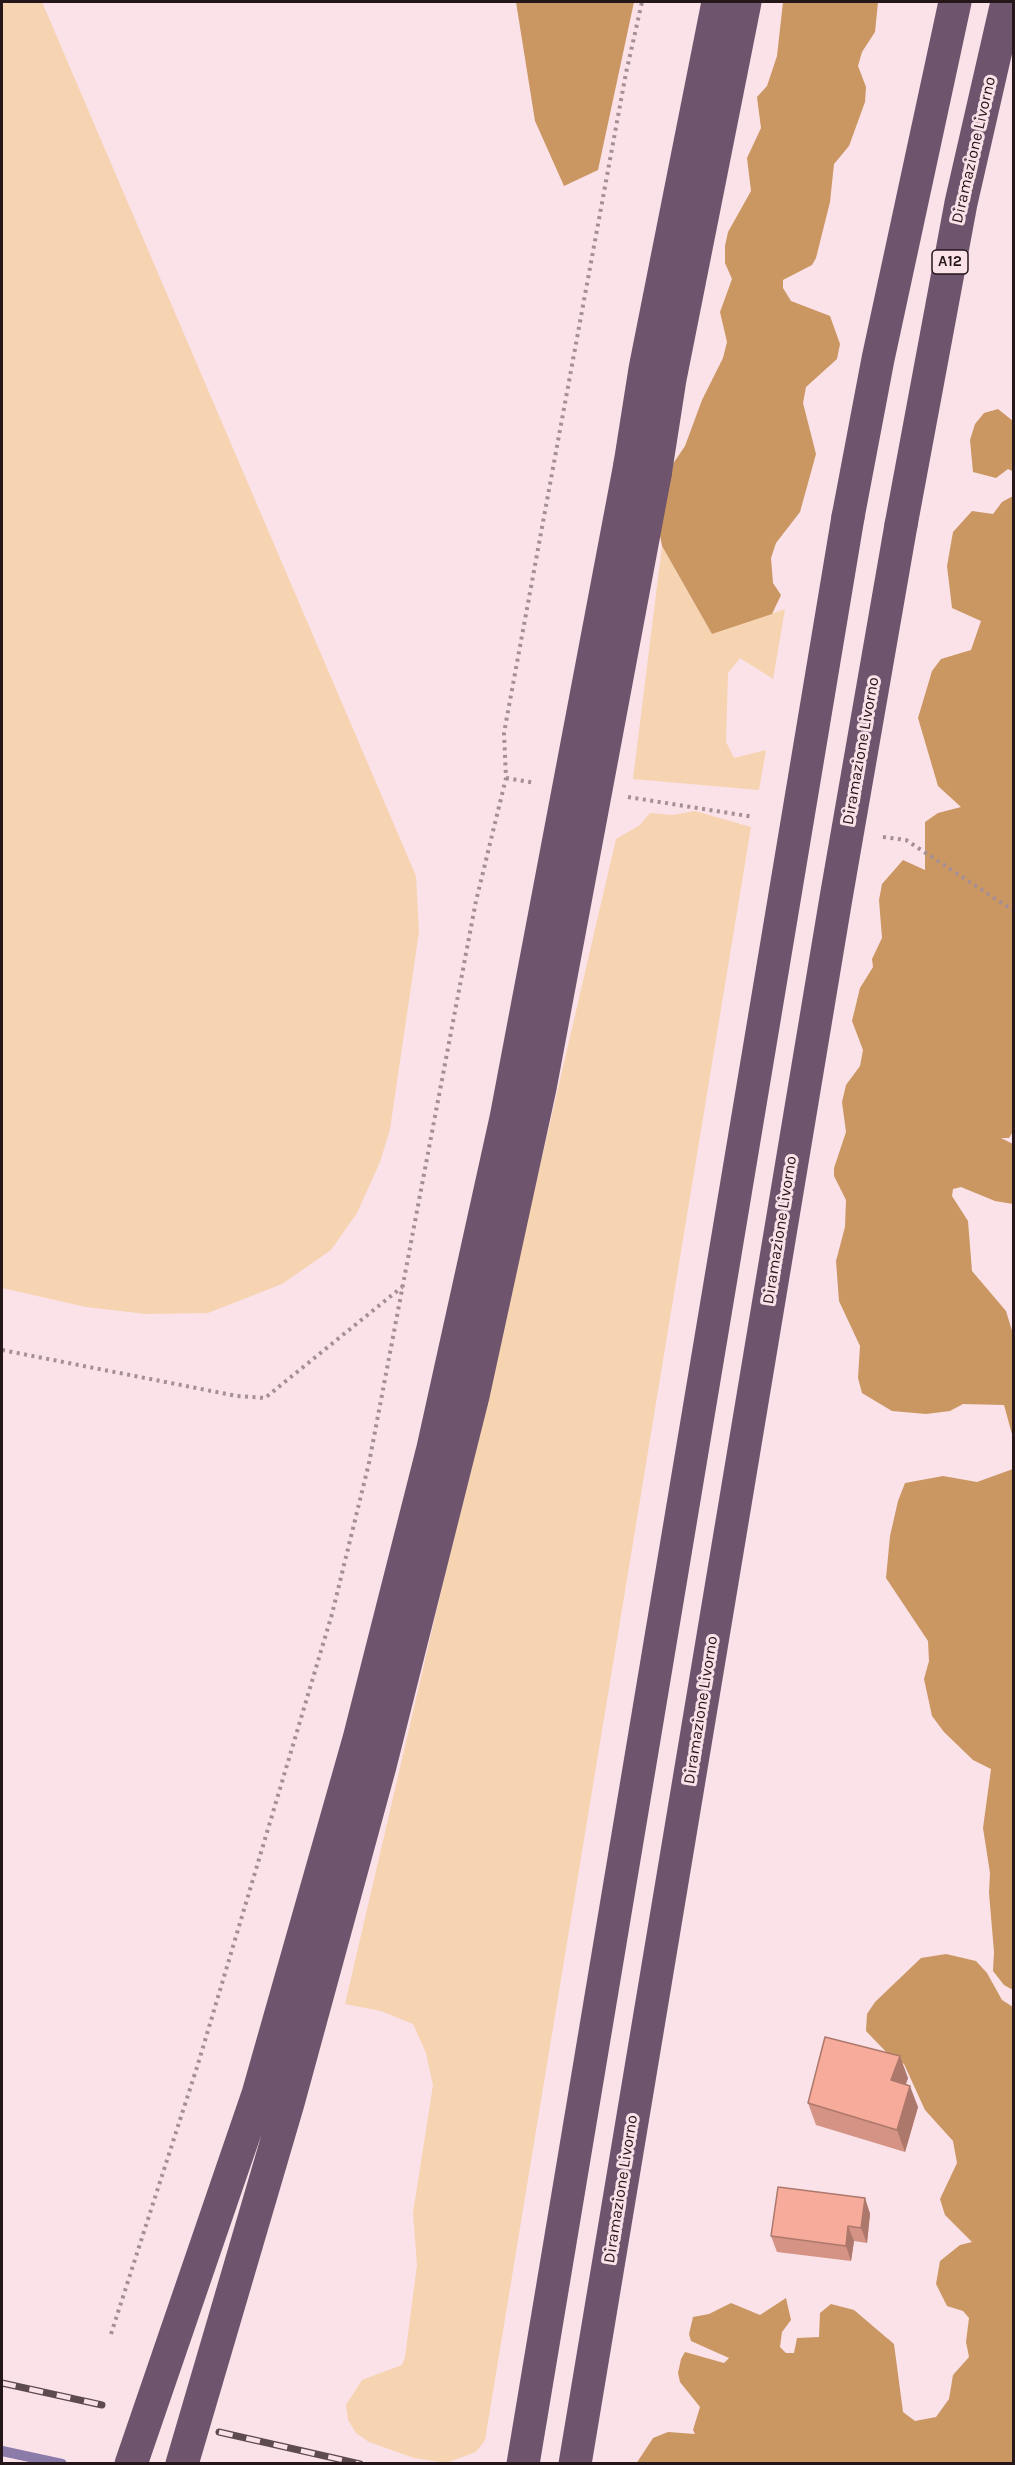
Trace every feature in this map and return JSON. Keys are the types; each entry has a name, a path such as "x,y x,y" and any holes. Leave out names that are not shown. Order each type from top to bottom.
{"highway":[{"path":"182,2463 282,2125 380,1766 473,1396 540,1088 642,469 645,369 718,2"},
{"path":"131,2463 258,2094 359,1739 433,1448 506,1118 642,469 670,379 745,2"},
{"path":"523,2463 848,517 878,359 955,2"},
{"name":"Diramazione Livorno","path":"575,2463 836,898 901,525 961,203 1007,2"}],"path":[{"path":"111,2334 198,2064 332,1614 369,1463 476,901 506,778 504,733 624,85 642,2"},
{"path":"506,778 535,783"},
{"path":"622,796 754,817"},
{"path":"883,837 906,840 1014,911"},
{"path":"2,1350 237,1396 265,1398 403,1287"}],"shaded area":[{"path":"2,2 42,2 416,876 419,932 390,1129 380,1162 357,1213 331,1250 282,1284 208,1313 146,1314 86,1307 2,1288"},
{"path":"516,2 634,2 598,170 564,186 535,121"},
{"path":"783,2 878,2 875,32 862,52 858,66 866,87 865,102 849,146 834,164 830,202 816,258 812,265 783,280 783,288 791,301 830,316 840,344 837,359 806,387 803,403 816,454 800,512 776,543 771,558 773,583 781,595 772,614 712,634 662,546 659,530 666,474 685,446 702,400 723,358 727,342 720,312 732,279 725,263 725,246 728,232 751,191 747,158 761,128 757,97 767,86 777,56"},
{"path":"998,409 1013,421 1014,472 1008,469 996,478 973,472 970,440 975,424 984,413"},
{"path":"1013,496 1014,1130 1009,1138 1001,1138 1013,1144 1013,1204 995,1201 961,1187 953,1189 952,1196 968,1221 972,1271 1006,1311 1013,1334 1013,1438 1004,1405 963,1404 950,1411 926,1414 892,1411 862,1393 858,1378 860,1346 839,1301 836,1261 845,1227 846,1200 834,1176 834,1168 846,1132 842,1102 846,1085 860,1066 863,1050 852,1021 860,988 873,967 872,959 882,938 879,900 882,884 903,860 925,870 925,822 938,813 961,807 938,786 918,718 932,671 941,659 971,650 981,621 952,608 947,566 953,532 972,511 993,514 1002,502"},
{"path":"662,546 712,634 785,609 773,679 740,658 728,673 726,742 734,758 766,750 759,790 633,779"},
{"path":"695,811 751,827 485,2440 476,2452 446,2463 414,2458 369,2442 356,2433 348,2420 346,2405 362,2380 402,2365 405,2357 417,2265 413,2213 433,2085 426,2053 413,2024 381,2011 345,2004 616,839 640,825 650,813 673,815"},
{"path":"1014,1469 1013,1990 1004,1985 993,1971 990,1873 983,1828 991,1769 973,1760 944,1732 932,1716 924,1679 929,1661 928,1641 886,1578 890,1536 898,1501 905,1483 943,1476 977,1482"},
{"path":"946,1954 976,1961 987,1973 1002,2000 1013,2007 1013,2463 636,2464 653,2438 668,2432 695,2434 693,2430 700,2407 680,2382 678,2373 681,2359 685,2352 724,2363 729,2358 691,2341 689,2334 693,2317 709,2314 731,2303 760,2315 786,2298 791,2320 782,2332 780,2347 786,2353 794,2353 797,2338 819,2337 820,2313 831,2304 854,2310 894,2344 903,2412 915,2421 936,2417 949,2399 953,2375 969,2357 966,2342 969,2318 963,2311 947,2306 936,2284 940,2261 960,2245 972,2242 945,2215 940,2199 957,2163 953,2141 925,2110 904,2064 890,2056 866,2031 867,2014 875,2002 921,1958"}],"building":[{"path":"825,2037 900,2056 891,2080 910,2086 897,2130 808,2103"},
{"path":"778,2187 865,2198 861,2228 848,2226 846,2246 771,2236"}],"waterway":[{"path":"2,2451 62,2464"}],"railway":[{"path":"2,2383 102,2405"},
{"path":"219,2432 360,2464"}]}
